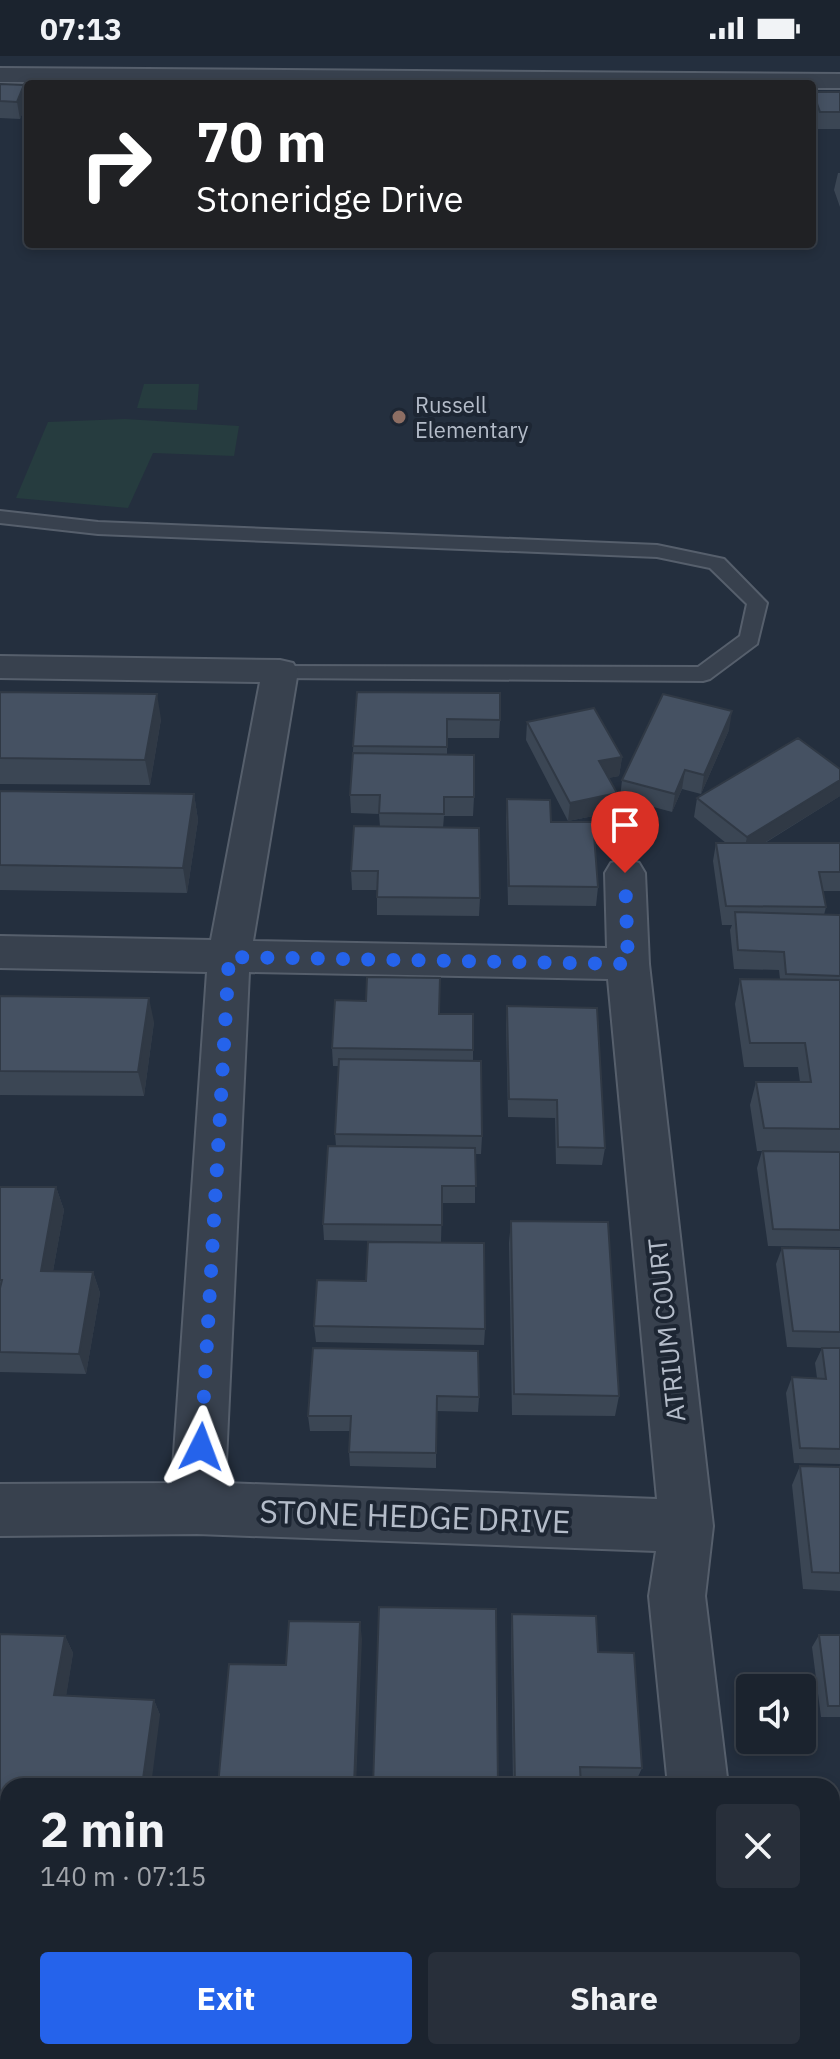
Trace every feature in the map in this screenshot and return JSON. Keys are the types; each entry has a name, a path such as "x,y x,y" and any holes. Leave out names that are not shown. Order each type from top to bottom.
{"street":[{"path":"0,75 435,80"},
{"path":"816,81 840,81"},
{"path":"0,667 280,671 229,957 197,1508"},
{"name":"ATRIUM COURT","path":"625,873 628,964 686,1526 677,1596 697,1778"},
{"path":"0,952 628,964"},
{"name":"STONE HEDGE DRIVE","path":"0,1510 197,1508 686,1526"}],"lane":[{"path":"0,517 98,528 657,551 717,563 757,603 750,639 703,674 280,671"}],"green space":[{"path":"144,384 199,384 197,410 137,408"},
{"path":"125,419 239,426 234,456 153,453 128,508 16,498 48,422"}],"building":[{"path":"0,84 24,85 17,102 0,101"},
{"path":"816,92 840,92 840,112 820,112"},
{"path":"0,692 157,694 145,760 0,758"},
{"path":"357,692 500,693 500,720 447,719 447,747 353,746"},
{"path":"663,694 732,711 704,775 685,770 675,794 622,780"},
{"path":"594,708 622,757 599,761 617,793 570,803 527,722"},
{"path":"798,738 840,769 840,780 747,837 697,798"},
{"path":"353,753 474,755 474,797 444,797 444,814 379,813 380,795 350,795"},
{"path":"0,791 194,794 183,868 0,865"},
{"path":"507,799 550,800 551,822 593,822 598,887 509,886"},
{"path":"354,826 479,828 480,898 377,897 378,871 351,871"},
{"path":"716,843 840,843 840,872 819,872 826,907 726,906"},
{"path":"735,912 840,915 840,976 786,974 784,952 738,950"},
{"path":"367,977 440,978 439,1014 473,1014 473,1050 332,1048 335,1000 366,1001"},
{"path":"740,979 840,980 840,1129 764,1128 756,1082 811,1082 805,1043 750,1043"},
{"path":"0,996 149,998 138,1072 0,1071"},
{"path":"507,1006 597,1008 605,1148 558,1147 557,1100 509,1099"},
{"path":"339,1059 481,1061 482,1136 335,1134"},
{"path":"328,1146 475,1148 476,1186 442,1186 442,1225 323,1224"},
{"path":"763,1151 840,1152 840,1230 773,1229"},
{"path":"0,1187 56,1187 41,1271 93,1272 79,1354 0,1352"},
{"path":"511,1221 608,1222 619,1396 514,1394"},
{"path":"368,1242 484,1243 485,1329 314,1326 317,1280 366,1281"},
{"path":"782,1248 840,1249 840,1332 793,1331"},
{"path":"313,1348 478,1351 479,1397 437,1396 436,1453 349,1452 351,1416 308,1416"},
{"path":"822,1348 840,1348 840,1449 800,1448 792,1377 826,1379"},
{"path":"800,1466 840,1467 840,1573 812,1572"},
{"path":"379,1607 496,1609 498,1778 373,1778"},
{"path":"512,1614 596,1616 598,1652 634,1653 642,1768 580,1767 581,1778 515,1778"},
{"path":"289,1621 360,1622 354,1778 219,1778 229,1664 286,1665"},
{"path":"0,1634 65,1636 54,1695 154,1700 143,1778 0,1778"},
{"path":"819,1635 840,1635 840,1706 828,1706"}],"place":[{"name":"Russell Elementary","path":"399,417"}],"route":[{"path":"201,1447 229,957 628,964 625,873"}]}
